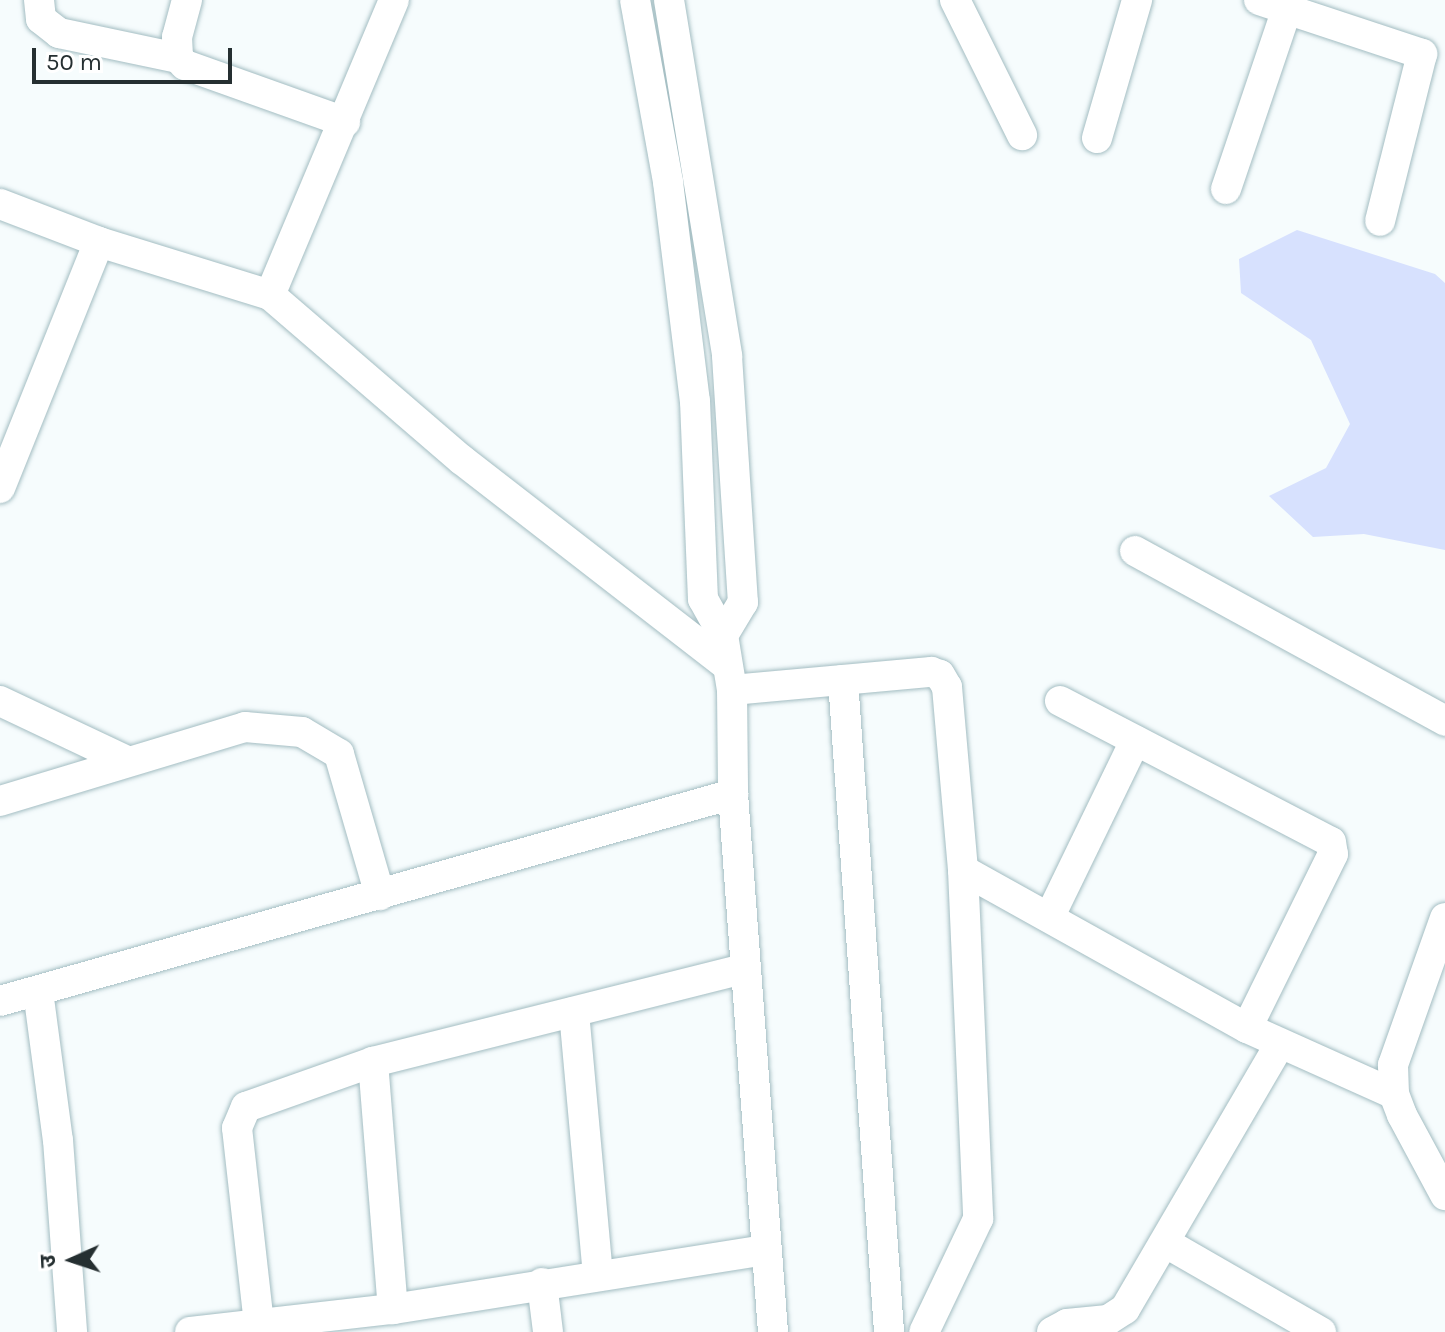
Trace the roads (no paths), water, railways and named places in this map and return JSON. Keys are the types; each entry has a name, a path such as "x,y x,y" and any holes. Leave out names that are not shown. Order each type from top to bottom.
{"street":[{"path":"39,0 41,19 59,33 178,58 194,70 345,122"},
{"path":"178,58 177,37 187,0"},
{"path":"270,295 394,0"},
{"path":"635,0 668,182 695,401 703,599 723,635 729,678 744,969 773,1332"},
{"path":"669,0 727,356 743,602 723,635"},
{"path":"955,0 1022,135"},
{"path":"1097,138 1137,0"},
{"path":"1226,189 1273,4 1422,54 1380,221"},
{"path":"0,204 99,242 270,295 497,488 729,678 843,680 931,672 945,680 963,870 978,1219 924,1332"},
{"path":"0,488 12,431 99,242"},
{"path":"1135,551 1445,721"},
{"path":"843,680 889,1332"},
{"path":"0,701 127,761"},
{"path":"1060,701 1332,845 1333,854 1247,1028"},
{"path":"0,801 245,727 279,726 320,738 339,754 380,895"},
{"path":"1050,916 1135,741"},
{"path":"0,1001 733,794"},
{"path":"963,870 1247,1028 1394,1094"},
{"path":"1445,918 1399,1037 1394,1094 1445,1195"},
{"path":"259,1324 237,1128 240,1114 258,1101 373,1062 744,969"},
{"path":"38,991 58,1140 72,1332"},
{"path":"574,1012 598,1275"},
{"path":"1052,1332 1067,1324 1117,1317 1166,1243 1280,1044"},
{"path":"373,1062 393,1309"},
{"path":"1166,1243 1321,1332"},
{"path":"190,1332 393,1309 765,1250"},
{"path":"542,1283 548,1332"}],"water":[{"path":"1297,230 1435,274 1445,283 1445,550 1364,534 1313,537 1269,496 1326,468 1350,424 1311,340 1241,293 1239,259"}]}
